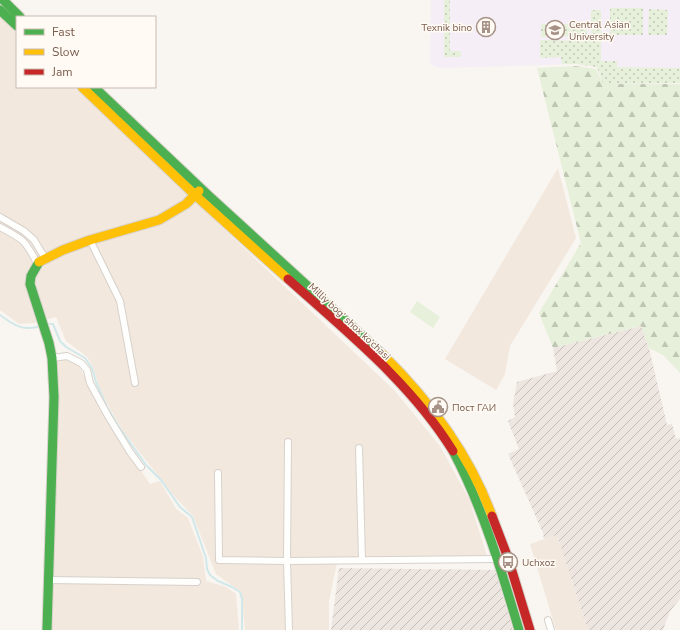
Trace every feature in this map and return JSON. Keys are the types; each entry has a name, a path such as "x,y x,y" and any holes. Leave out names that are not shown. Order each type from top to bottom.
{"main road":[{"path":"3,0 19,16"},
{"path":"0,10 16,25"},
{"name":"Milliy bog‘ shox ko‘chasi","path":"94,91 198,192 373,356 417,401 448,443 467,478 482,513 519,630"},
{"path":"48,630 54,397 52,358 49,343 33,296 30,284 31,276 41,260 90,240 159,220 186,204 198,192"},
{"name":"Milliy bog‘ shox ko‘chasi","path":"198,192 381,353 419,393 441,420 475,474 491,511 530,630"}],"street":[{"path":"0,217 24,231 34,240 41,260"},
{"path":"0,227 27,244 41,260"},
{"path":"90,240 120,301 135,383"},
{"path":"52,358 67,356 81,363 87,370 90,383 108,416 141,468"},
{"path":"288,442 287,561 289,630"},
{"path":"359,448 362,560"},
{"path":"218,473 219,560 287,561 497,559"},
{"path":"49,580 197,582"},
{"path":"548,620 551,630"}],"shaded area":[{"name":"Central Asian University","path":"431,0 680,0 680,83 603,84 597,67 576,64 440,68 433,66 430,61"},
{"path":"0,17 16,32 16,88 75,88 394,390 440,446 469,499 487,556 338,558 329,601 329,630 245,630 241,592 216,574 193,516 174,496 123,431 101,393 93,367 87,357 66,341 56,317 34,323 19,324 0,310"},
{"path":"558,168 576,238 510,346 505,374 496,390 445,359"},
{"path":"641,326 649,348 667,425 672,424 676,439 680,438 680,599 670,611 663,630 588,630 557,535 544,539 543,533 508,454 519,449 508,421 515,417 513,404 517,382 557,371 553,348"},
{"path":"64,358 76,363 81,370 113,430 150,484 160,481 176,509 188,518 203,557 206,581 226,587 236,594 239,630 50,630 56,360"},
{"path":"557,535 588,630 556,630 530,544"},
{"path":"339,568 495,570 513,630 331,630"}],"green space":[{"path":"444,0 450,0 450,51 461,51 461,57 445,57 444,55"},
{"path":"610,8 643,8 643,35 610,35"},
{"path":"649,9 668,10 667,35 648,35"},
{"path":"591,10 601,10 601,37 591,37"},
{"path":"541,24 587,24 587,36 541,37"},
{"path":"540,40 601,41 601,61 617,61 617,67 680,68 680,83 603,84 597,67 562,64 561,57 540,58"},
{"path":"575,66 596,69 603,84 680,84 680,373 663,355 649,348 641,326 553,348 539,313 581,243 537,68"},
{"path":"417,301 440,317 433,328 410,312"}],"waterway":[{"path":"0,315 17,326 26,328 37,327"},
{"path":"50,324 53,324 60,341 66,347 85,358 92,368 96,382 107,407 119,427 146,465 161,480 180,507 192,517 206,558 207,569 210,575 218,581 240,592 242,599 242,630"}],"traffic: fast":[{"path":"3,0 19,16"},
{"path":"0,10 16,25"},
{"path":"95,88 209,196 382,354"},
{"path":"39,262 31,276 30,284 49,343 52,358 54,397 47,630"},
{"path":"453,451 464,473 482,517 498,562 519,630"}],"traffic: slow":[{"path":"83,88 195,195 288,279"},
{"path":"39,262 63,250 90,240 159,220 186,204 199,191"},
{"path":"382,354 400,372 432,409 460,449 483,493 492,516"}],"traffic: jam":[{"path":"288,279 377,359 418,403 453,451"},
{"path":"492,516 508,558 530,630"}],"place":[{"name":"Texnik bino","path":"486,27"},
{"name":"Central Asian University","path":"555,30"},
{"name":"Пост ГАИ","path":"438,407"},
{"name":"Uchxoz","path":"508,562"}]}
